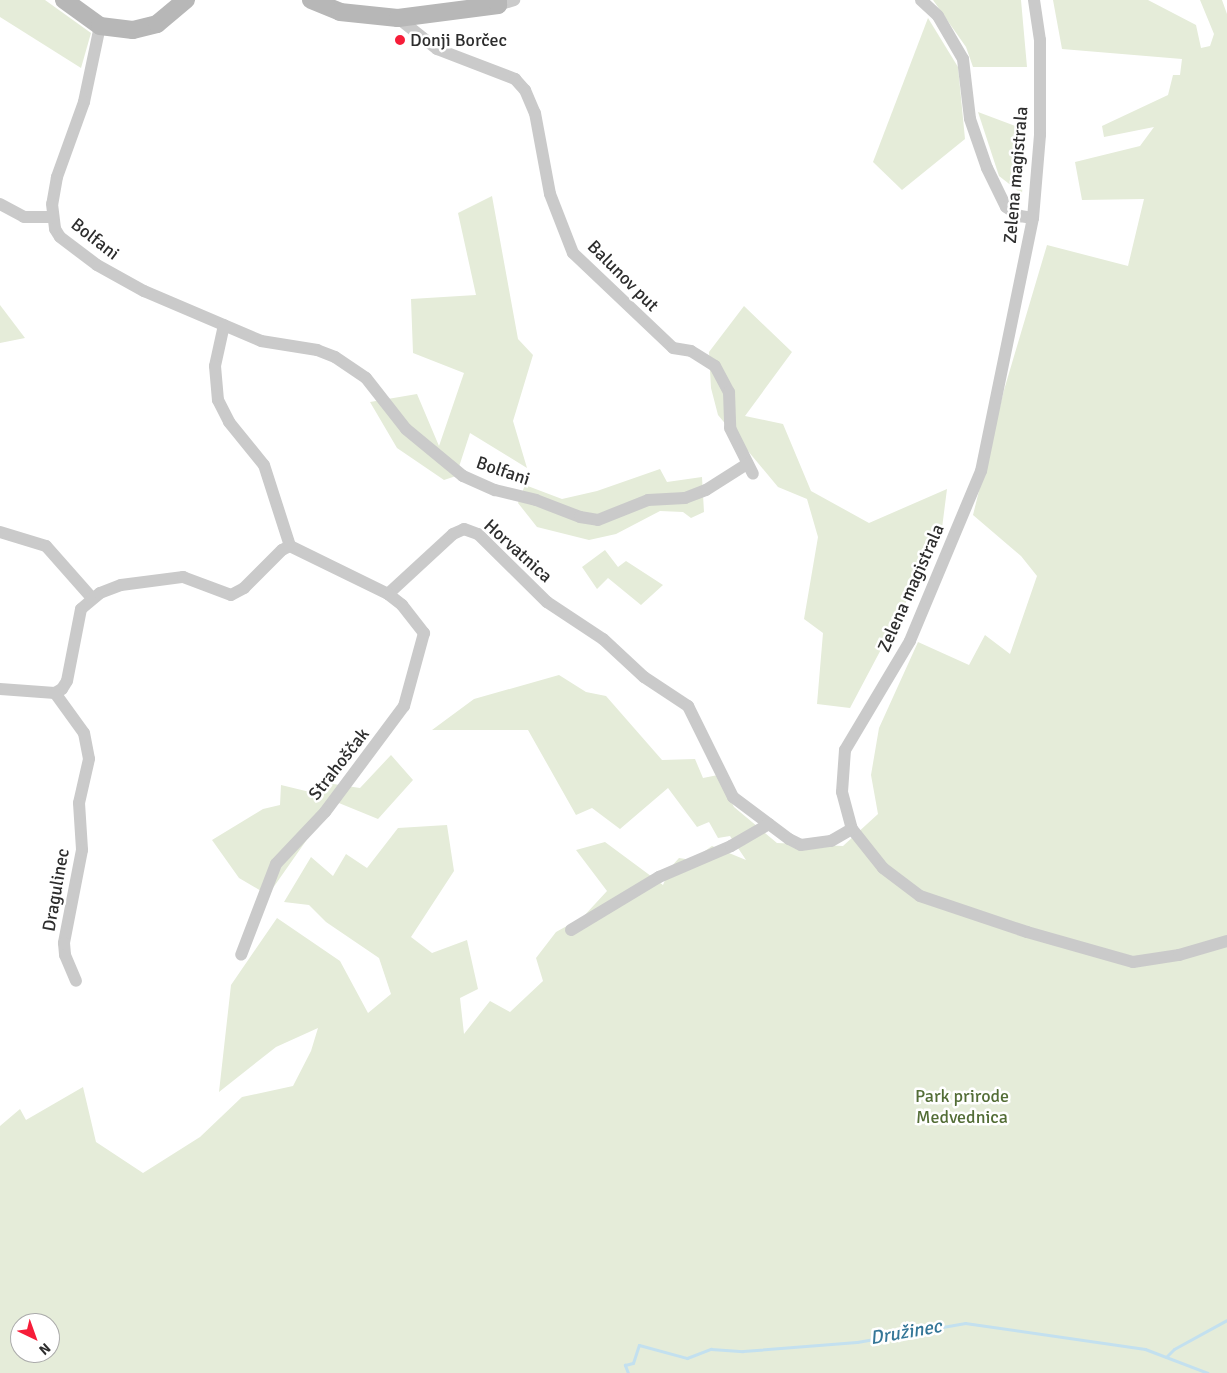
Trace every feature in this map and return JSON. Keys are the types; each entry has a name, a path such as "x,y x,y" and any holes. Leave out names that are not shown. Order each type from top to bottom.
{"street":[{"path":"64,0 100,26 144,29 157,24 186,0"},
{"path":"311,0 340,12 398,18 504,2"},
{"path":"921,0 938,16 964,59 970,118 987,168 1006,207 1020,216 1033,218"},
{"name":"Zelena magistrala","path":"1034,0 1040,40 1040,135 1033,218 981,471 910,641 844,750 842,792 852,829 882,868 920,896 1027,932 1132,962 1179,955 1227,941"},
{"name":"Balunov put","path":"398,18 437,49 515,79 525,90 535,112 550,194 573,253 673,348 691,351 715,366 729,392 730,428 750,469"},
{"name":"Bolfani","path":"100,26 84,102 57,177 53,217 60,237 97,265 144,291 274,346 317,350 335,357 366,378 406,429 464,476 494,490 536,500 580,517 598,520 648,500 685,498 750,469"},
{"path":"0,204 24,217 53,217"},
{"path":"224,326 215,366 218,400 229,422 264,464 290,546 388,594"},
{"name":"Horvatnica","path":"388,594 453,534 464,529 478,534 548,602 603,639 644,677 688,706 730,792 769,824 802,845 831,841 852,829"},
{"path":"0,532 46,546 92,598"},
{"path":"0,689 55,693 67,681 81,609 92,598 121,585 183,577 231,595 244,588 282,550 290,546"},
{"name":"Strahoščak","path":"241,955 276,864 325,812 404,706 424,633 402,605 388,594"},
{"name":"Dragulinec","path":"55,693 81,728 88,750 88,769 79,803 82,850 64,943 65,955 76,981"},
{"path":"571,930 659,877 731,846 769,824"}],"green space":[{"path":"0,0 45,0 91,33 81,68 0,17"},
{"path":"933,0 1021,0 1027,67 973,67 966,47"},
{"name":"Park prirode Medvednica","path":"1053,0 1148,0 1196,25 1201,48 1210,46 1214,34 1200,0 1222,0 1227,14 1227,1373 0,1373 0,1126 20,1109 26,1120 83,1087 96,1142 143,1173 200,1137 242,1097 293,1086 311,1051 318,1028 276,1047 219,1092 231,985 277,918 340,961 368,1013 391,994 379,958 326,922 309,905 284,902 311,857 333,876 346,854 367,868 398,828 447,825 454,871 411,937 432,953 467,940 478,989 460,998 464,1034 490,1001 510,1012 543,981 536,958 556,932 583,917 607,891 576,850 605,842 663,885 670,868 679,858 692,860 712,846 746,860 730,836 718,838 709,822 697,827 668,788 620,829 592,808 576,815 528,730 432,730 474,699 559,675 586,692 606,696 662,760 695,759 703,778 718,775 734,807 777,843 843,846 878,814 871,775 879,728 918,642 969,665 985,635 1010,654 1037,576 1021,556 973,515 1004,390 1047,245 1128,266 1144,199 1082,200 1075,162 1140,146 1154,127 1104,137 1102,126 1168,95 1173,75 1180,75 1182,59 1062,49"},
{"path":"928,18 958,67 965,139 902,190 873,162"},
{"path":"978,112 1026,130 1022,194 999,176"},
{"path":"492,196 518,339 533,355 513,421 527,468 470,433 456,476 444,480 397,448 370,402 417,394 439,446 464,373 413,353 411,299 476,295 458,213"},
{"path":"0,305 25,338 0,343"},
{"path":"744,306 792,352 745,416 783,424 811,491 869,523 947,489 941,536 850,708 817,704 823,633 804,619 818,537 807,499 778,487 718,415 711,388 709,352"},
{"path":"660,469 667,482 702,477 704,512 691,518 683,512 660,511 616,534 589,540 537,527 518,503 525,485 562,499 597,491"},
{"path":"605,550 618,567 626,561 663,585 641,605 608,578 597,589 582,567"},
{"path":"391,755 413,780 378,819 334,801 268,895 239,878 212,840 263,809 280,805 281,785 314,793 320,782 360,788"}],"waterway":[{"path":"1166,1357 1174,1349 1227,1320"},
{"name":"Družinec","path":"628,1373 625,1365 633,1363 639,1345 687,1358 711,1349 743,1351 857,1342 965,1323 1145,1349 1208,1373"}],"place":[{"name":"Donji Borčec","path":"400,40"}]}
